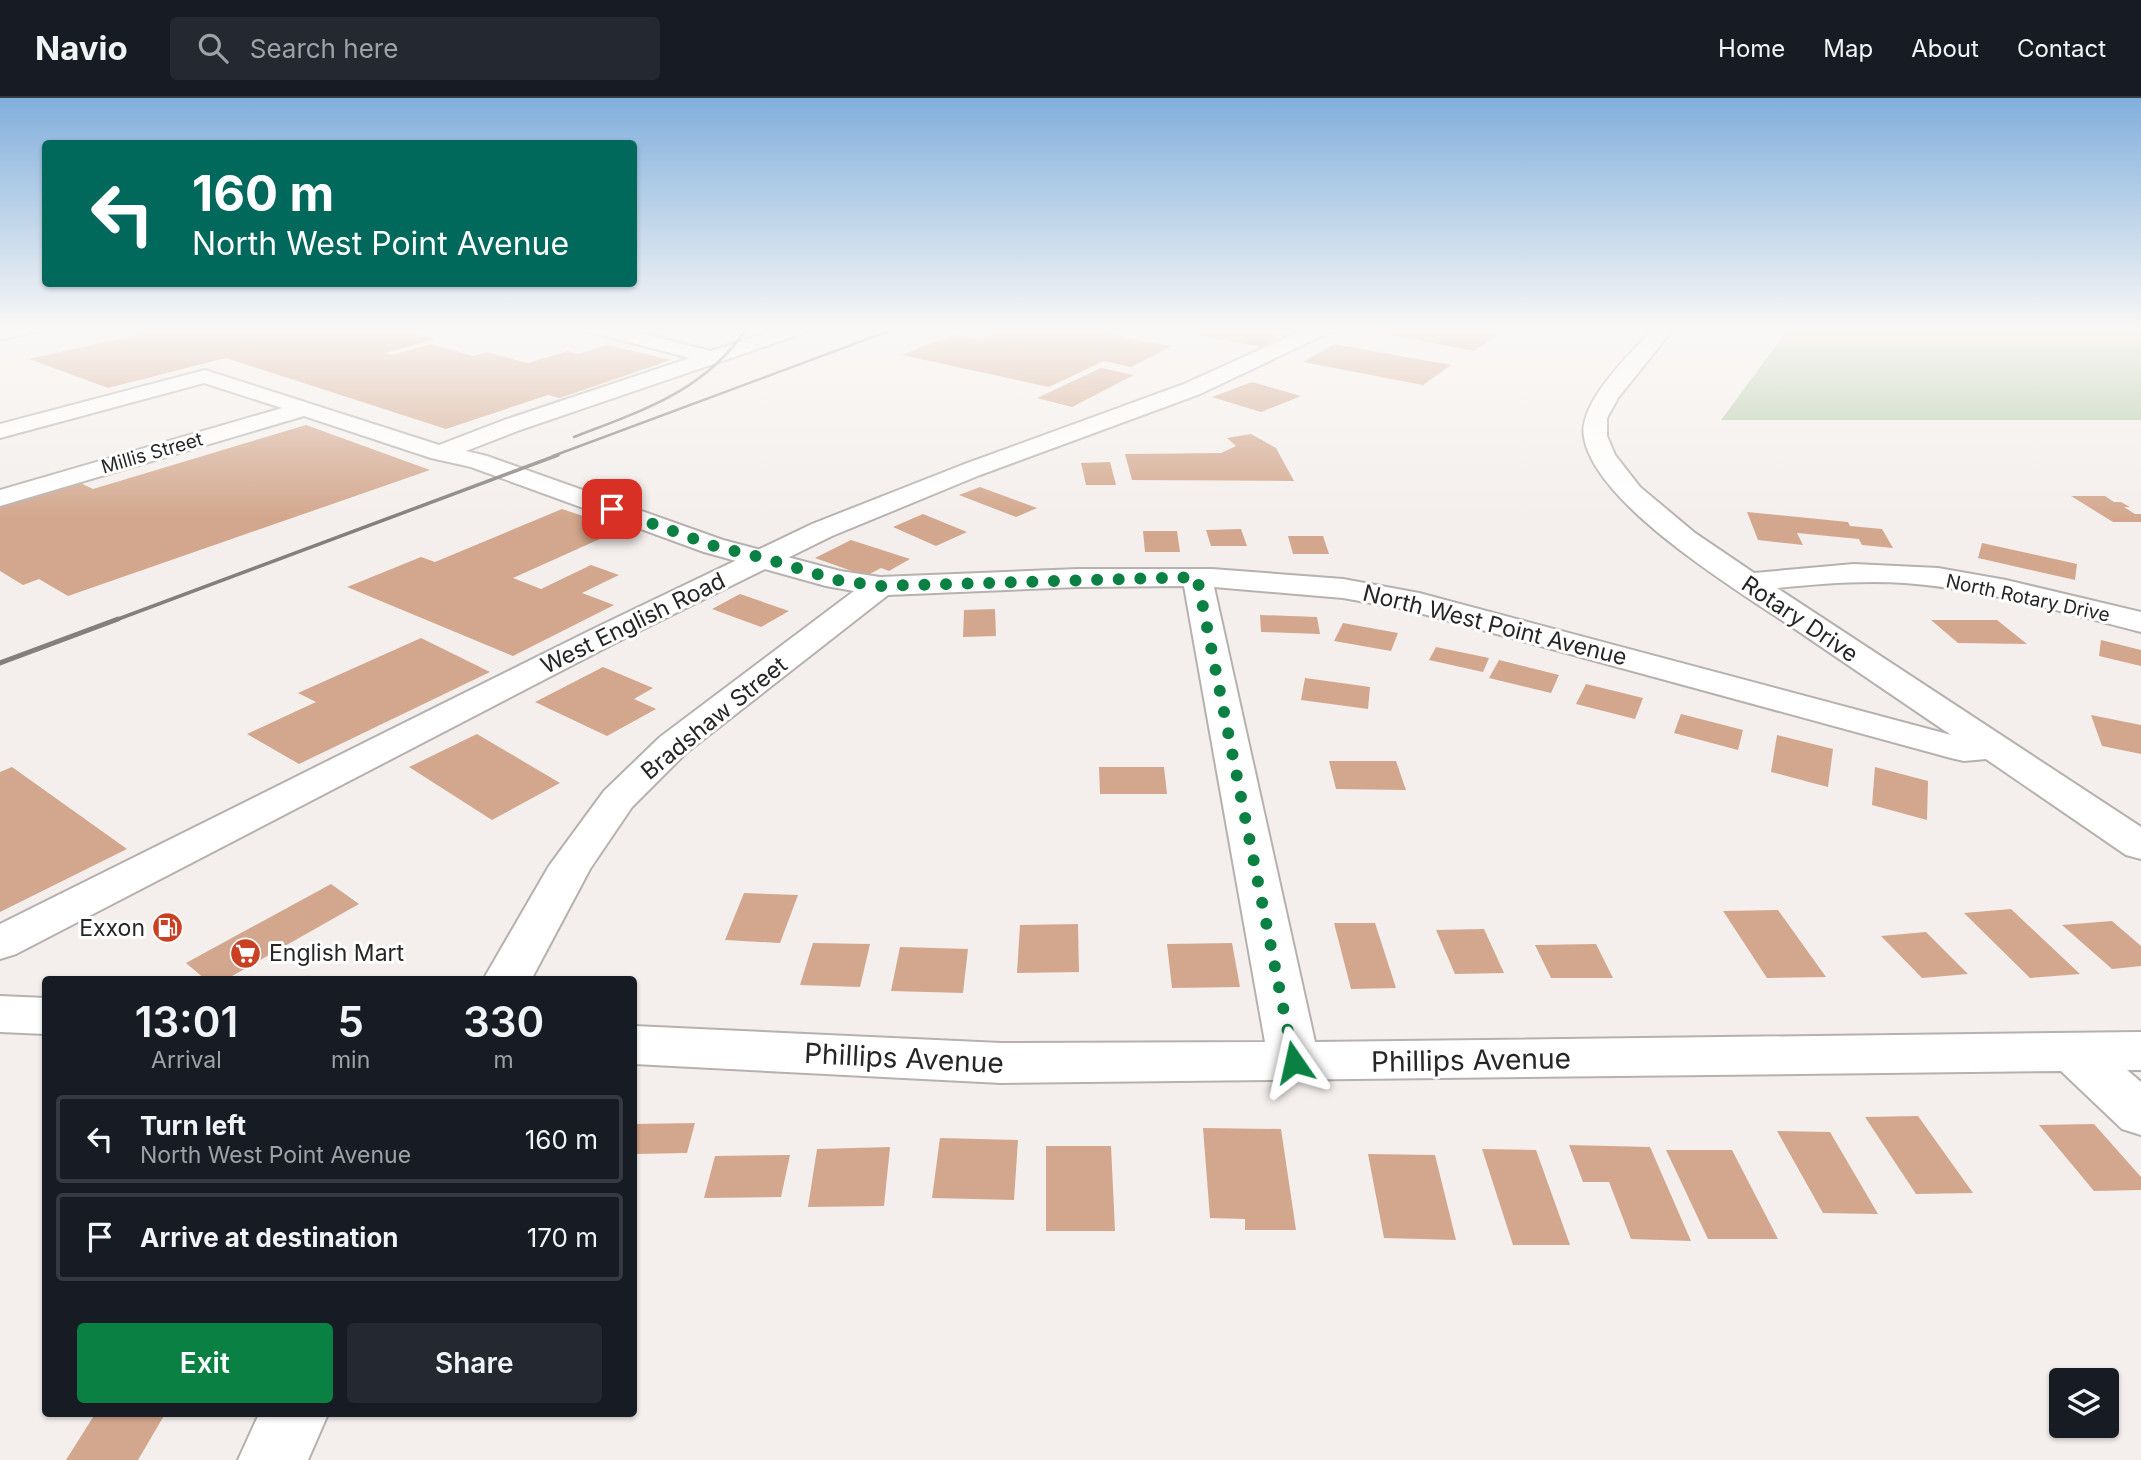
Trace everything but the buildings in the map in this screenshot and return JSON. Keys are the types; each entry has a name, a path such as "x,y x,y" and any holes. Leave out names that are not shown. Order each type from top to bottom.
{"street":[{"name":"North West Point Avenue","path":"0,431 147,392"},
{"name":"North West Point Avenue","path":"252,392 440,453 478,461 714,546 837,580 880,586 1197,577 1298,582 1363,590 1920,739 1964,750 1990,748"},
{"path":"440,453 512,425 612,392"},
{"name":"West English Road","path":"0,943 822,530 971,470 1185,392"},
{"name":"Rotary Drive","path":"1613,392 1601,406 1596,420 1598,442 1614,472 1649,511 1747,583 1990,748 2141,846"},
{"name":"Millis Street","path":"0,498 304,409"},
{"name":"North Rotary Drive","path":"1747,583 1828,575 1908,575 1991,586 2141,622"},
{"path":"1197,577 1294,1062"},
{"name":"Bradshaw Street","path":"509,976 570,866 618,799 673,745 880,586"},
{"path":"0,1014 42,1016"},
{"name":"Phillips Avenue","path":"637,1045 1002,1063 2141,1051"},
{"path":"2072,1051 2141,1114"},
{"path":"272,1460 294,1417"}],"green space":[{"path":"1742,392 2141,392 2141,420 1721,420"}],"railway":[{"path":"574,437 648,408 678,392"},
{"path":"553,456 726,392"},
{"path":"113,621 558,455"},
{"path":"0,663 118,619"}],"place":[{"name":"Exxon","path":"168,928"},
{"name":"English Mart","path":"246,953"}],"route":[{"path":"612,509 714,546 837,580 880,586 1197,577 1294,1062"}]}
